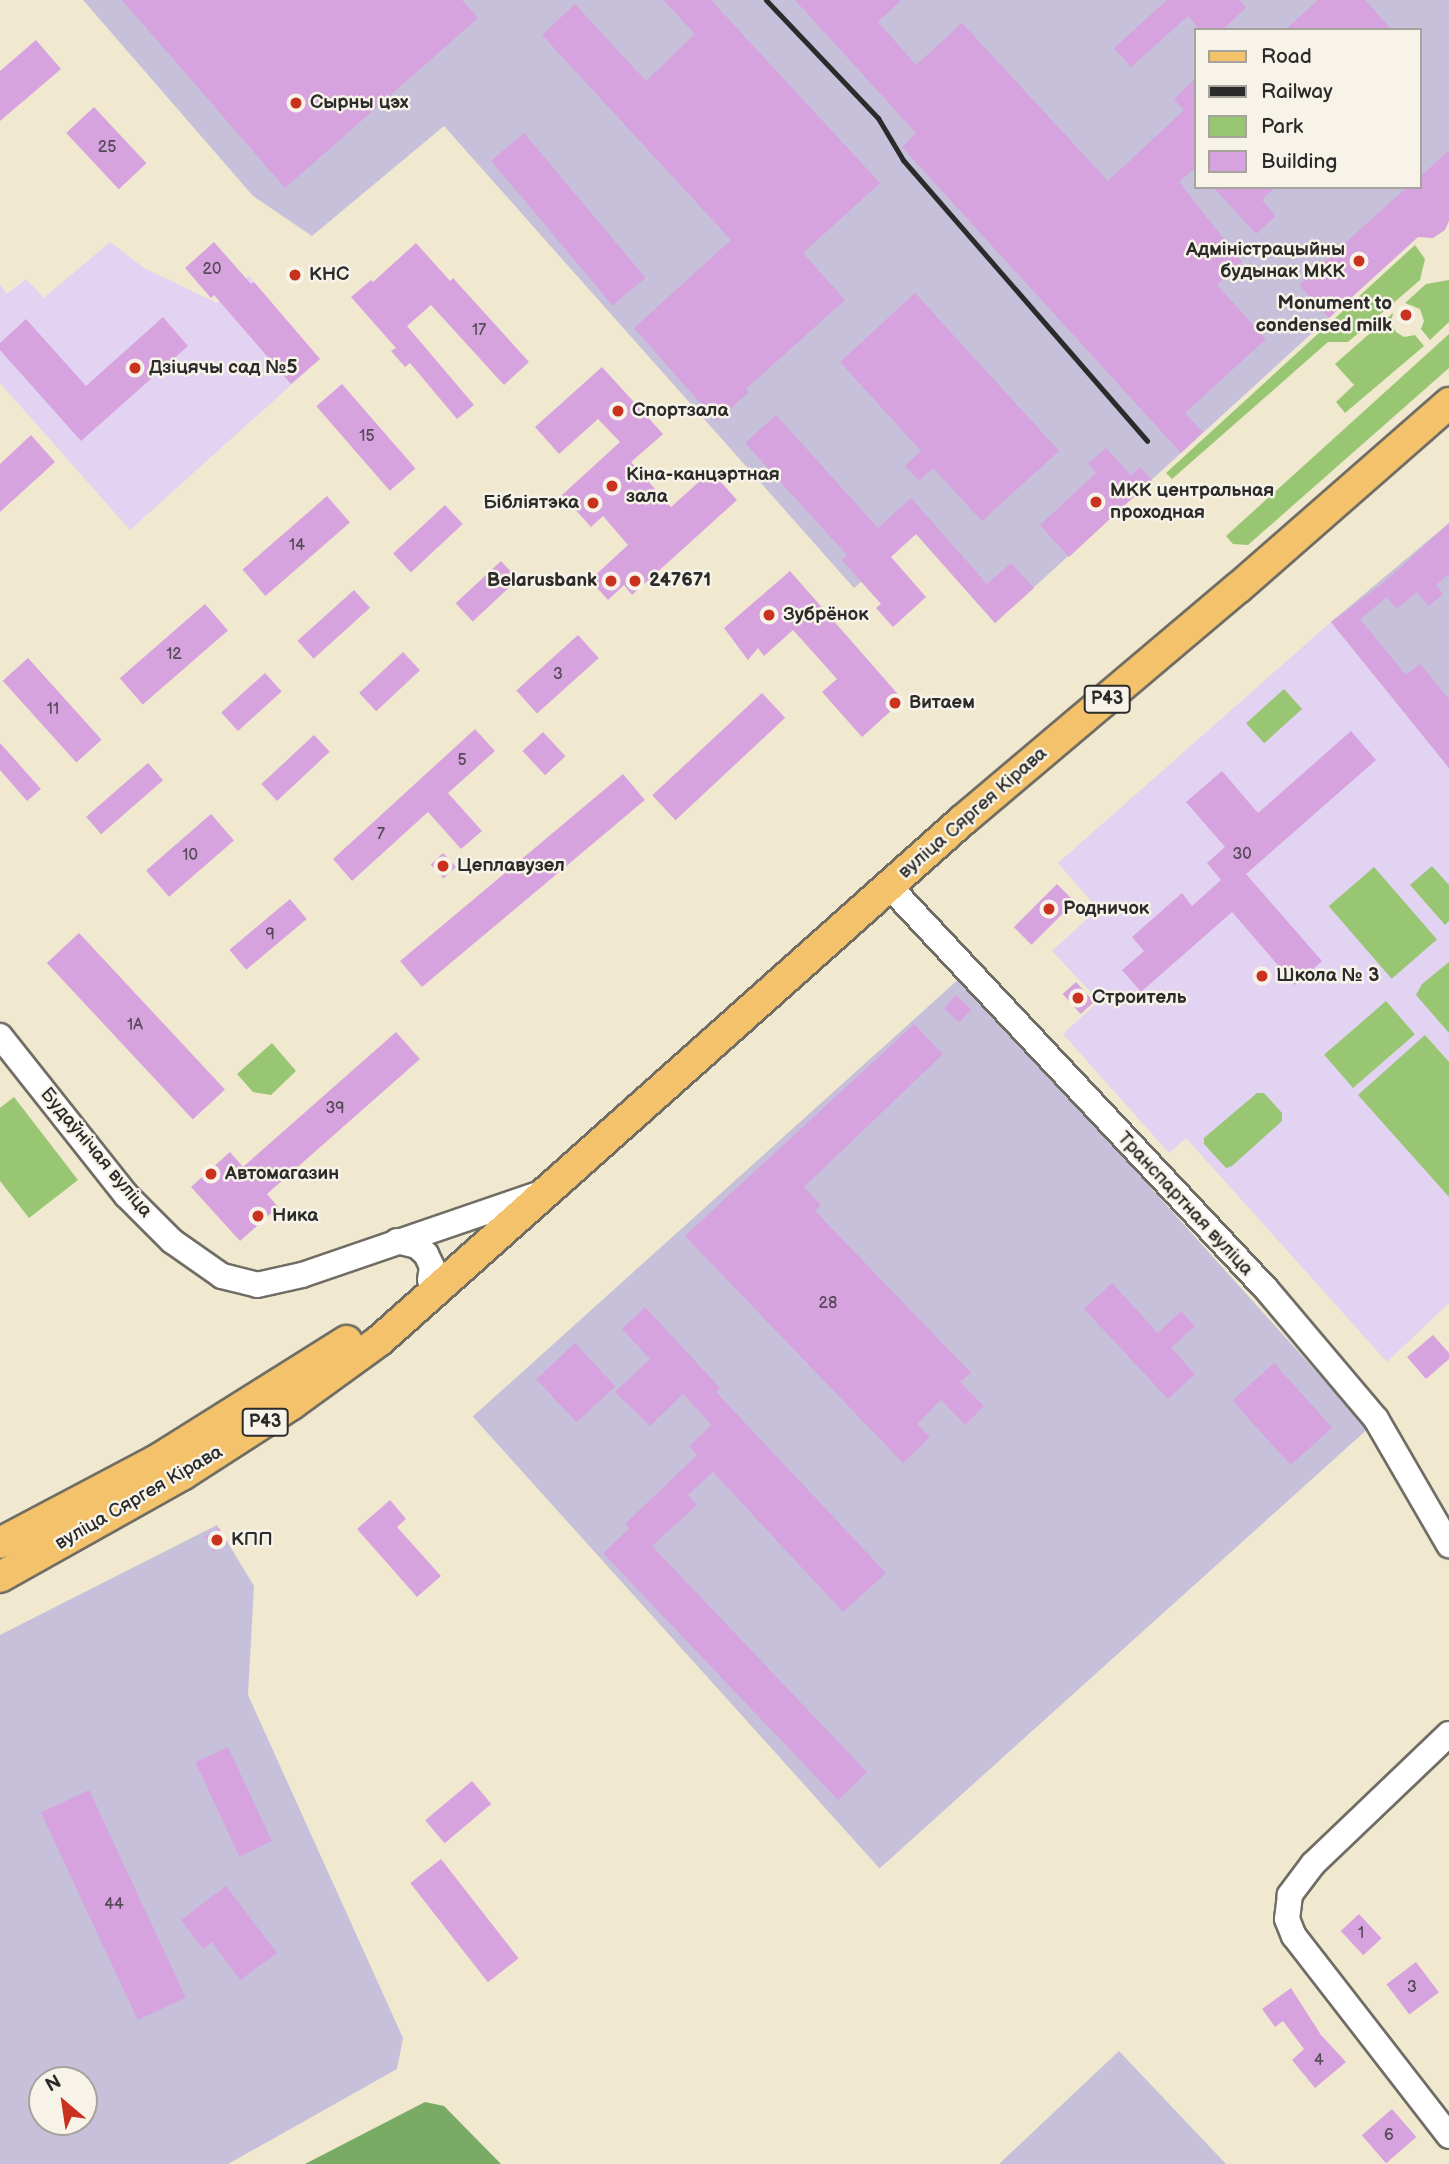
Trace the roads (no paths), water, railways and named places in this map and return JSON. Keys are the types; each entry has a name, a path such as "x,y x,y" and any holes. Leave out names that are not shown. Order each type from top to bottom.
{"main road":[{"name":"вуліца Сяргея Кірава","path":"0,1543 157,1460 285,1382 358,1334 430,1280 494,1221 552,1189 764,995 1449,404"},
{"name":"вуліца Сяргея Кірава","path":"0,1577 182,1475 292,1404 379,1342 494,1221"}],"street":[{"name":"Транспартная вуліца","path":"889,886 1267,1290 1377,1419 1449,1545"},
{"name":"Будаўнічая вуліца","path":"0,1036 126,1195 172,1241 222,1276 257,1285 302,1275 397,1241 494,1221"},
{"path":"397,1241 417,1247 426,1254 432,1267 430,1280"},
{"path":"1449,1734 1313,1864 1290,1895 1287,1919 1294,1936 1449,2136"}],"railway":[{"path":"766,0 878,118 903,160 1147,441"}],"place":[{"name":"Сырны цэх","path":"296,103"},
{"name":"Адміністрацыйны будынак МКК","path":"1359,261"},
{"name":"КНС","path":"295,275"},
{"name":"Monument to condensed milk","path":"1406,315"},
{"name":"Дзіцячы сад №5","path":"135,368"},
{"name":"Спортзала","path":"618,411"},
{"name":"Кіна-канцэртная зала","path":"612,486"},
{"name":"МКК центральная проходная","path":"1096,502"},
{"name":"Бібліятэка","path":"593,503"},
{"name":"Belarusbank","path":"611,581"},
{"name":"247671","path":"635,581"},
{"name":"Зубрёнок","path":"769,615"},
{"name":"Витаем","path":"895,703"},
{"name":"Цеплавузел","path":"443,866"},
{"name":"Родничок","path":"1049,909"},
{"name":"Школа № 3","path":"1262,976"},
{"name":"Строитель","path":"1078,998"},
{"name":"Автомагазин","path":"211,1174"},
{"name":"Ника","path":"258,1216"},
{"name":"КПП","path":"217,1540"}]}
